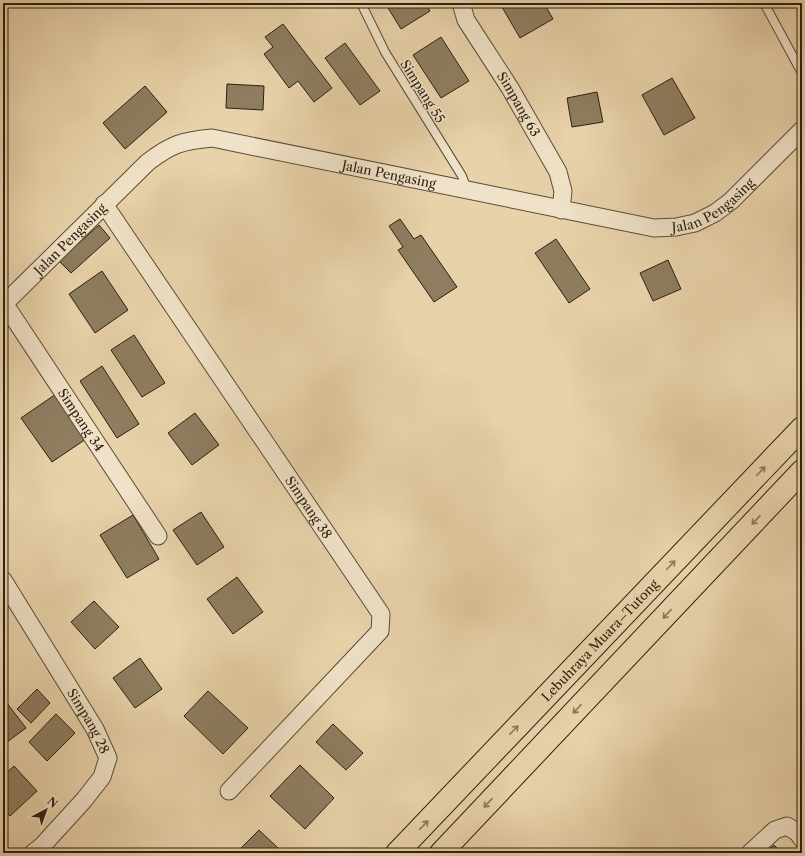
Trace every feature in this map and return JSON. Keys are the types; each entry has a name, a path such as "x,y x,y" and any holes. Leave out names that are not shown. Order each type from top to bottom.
{"highway":[{"name":"Lebuhraya Muara–Tutong","path":"397,853 802,428"},
{"path":"441,853 802,471"}],"street":[{"name":"Simpang 63","path":"461,3 466,20 510,88 558,172 563,191 561,210"},
{"name":"Jalan Pengasing","path":"4,304 148,162 167,148 188,140 212,138 654,228 676,227 695,223 715,213 731,201 802,130"},
{"name":"Simpang 38","path":"104,204 381,614 380,632 229,791"},
{"name":"Simpang 34","path":"4,304 158,536"},
{"name":"Simpang 28","path":"3,580 95,729 108,758 102,777 74,811 42,846 33,853"},
{"path":"750,853 775,830 787,826 798,833 802,839"}],"lane":[{"name":"Simpang 55","path":"361,3 385,52 462,176 467,191"},
{"path":"764,3 802,73"}],"building":[{"path":"385,3 425,3 430,11 401,29"},
{"path":"509,3 544,3 553,19 520,38 502,7"},
{"path":"283,24 332,88 314,102 298,81 289,88 264,54 273,47 265,37"},
{"path":"441,37 469,81 441,98 413,55"},
{"path":"345,43 380,91 360,105 325,58"},
{"path":"672,78 695,118 664,135 642,95"},
{"path":"227,84 264,86 263,110 226,108"},
{"path":"145,86 167,112 125,149 103,123"},
{"path":"597,92 603,122 572,127 567,98"},
{"path":"400,219 414,239 421,235 457,287 434,302 398,250 403,247 389,226"},
{"path":"99,225 110,238 71,273 59,261"},
{"path":"556,239 590,289 569,303 535,253"},
{"path":"668,260 681,289 653,301 640,273"},
{"path":"102,271 128,310 95,333 69,294"},
{"path":"134,335 165,383 142,397 111,350"},
{"path":"102,366 139,424 117,438 80,381"},
{"path":"56,394 86,439 52,462 21,418"},
{"path":"195,413 219,445 192,465 168,433"},
{"path":"201,512 224,547 197,565 173,530"},
{"path":"133,515 159,559 127,578 100,535"},
{"path":"237,577 263,612 233,634 207,599"},
{"path":"94,601 119,627 95,649 71,622"},
{"path":"140,658 162,689 135,708 113,678"},
{"path":"37,689 50,703 31,723 17,709"},
{"path":"208,691 248,728 223,754 184,716"},
{"path":"3,698 26,728 3,745"},
{"path":"56,714 75,733 47,761 29,742"},
{"path":"333,724 363,753 346,770 316,742"},
{"path":"300,765 334,798 305,829 270,796"},
{"path":"14,766 37,791 10,816 3,809 3,776"},
{"path":"259,830 279,849 275,853 242,853 239,850"},
{"path":"774,845 782,853 765,853"}]}
